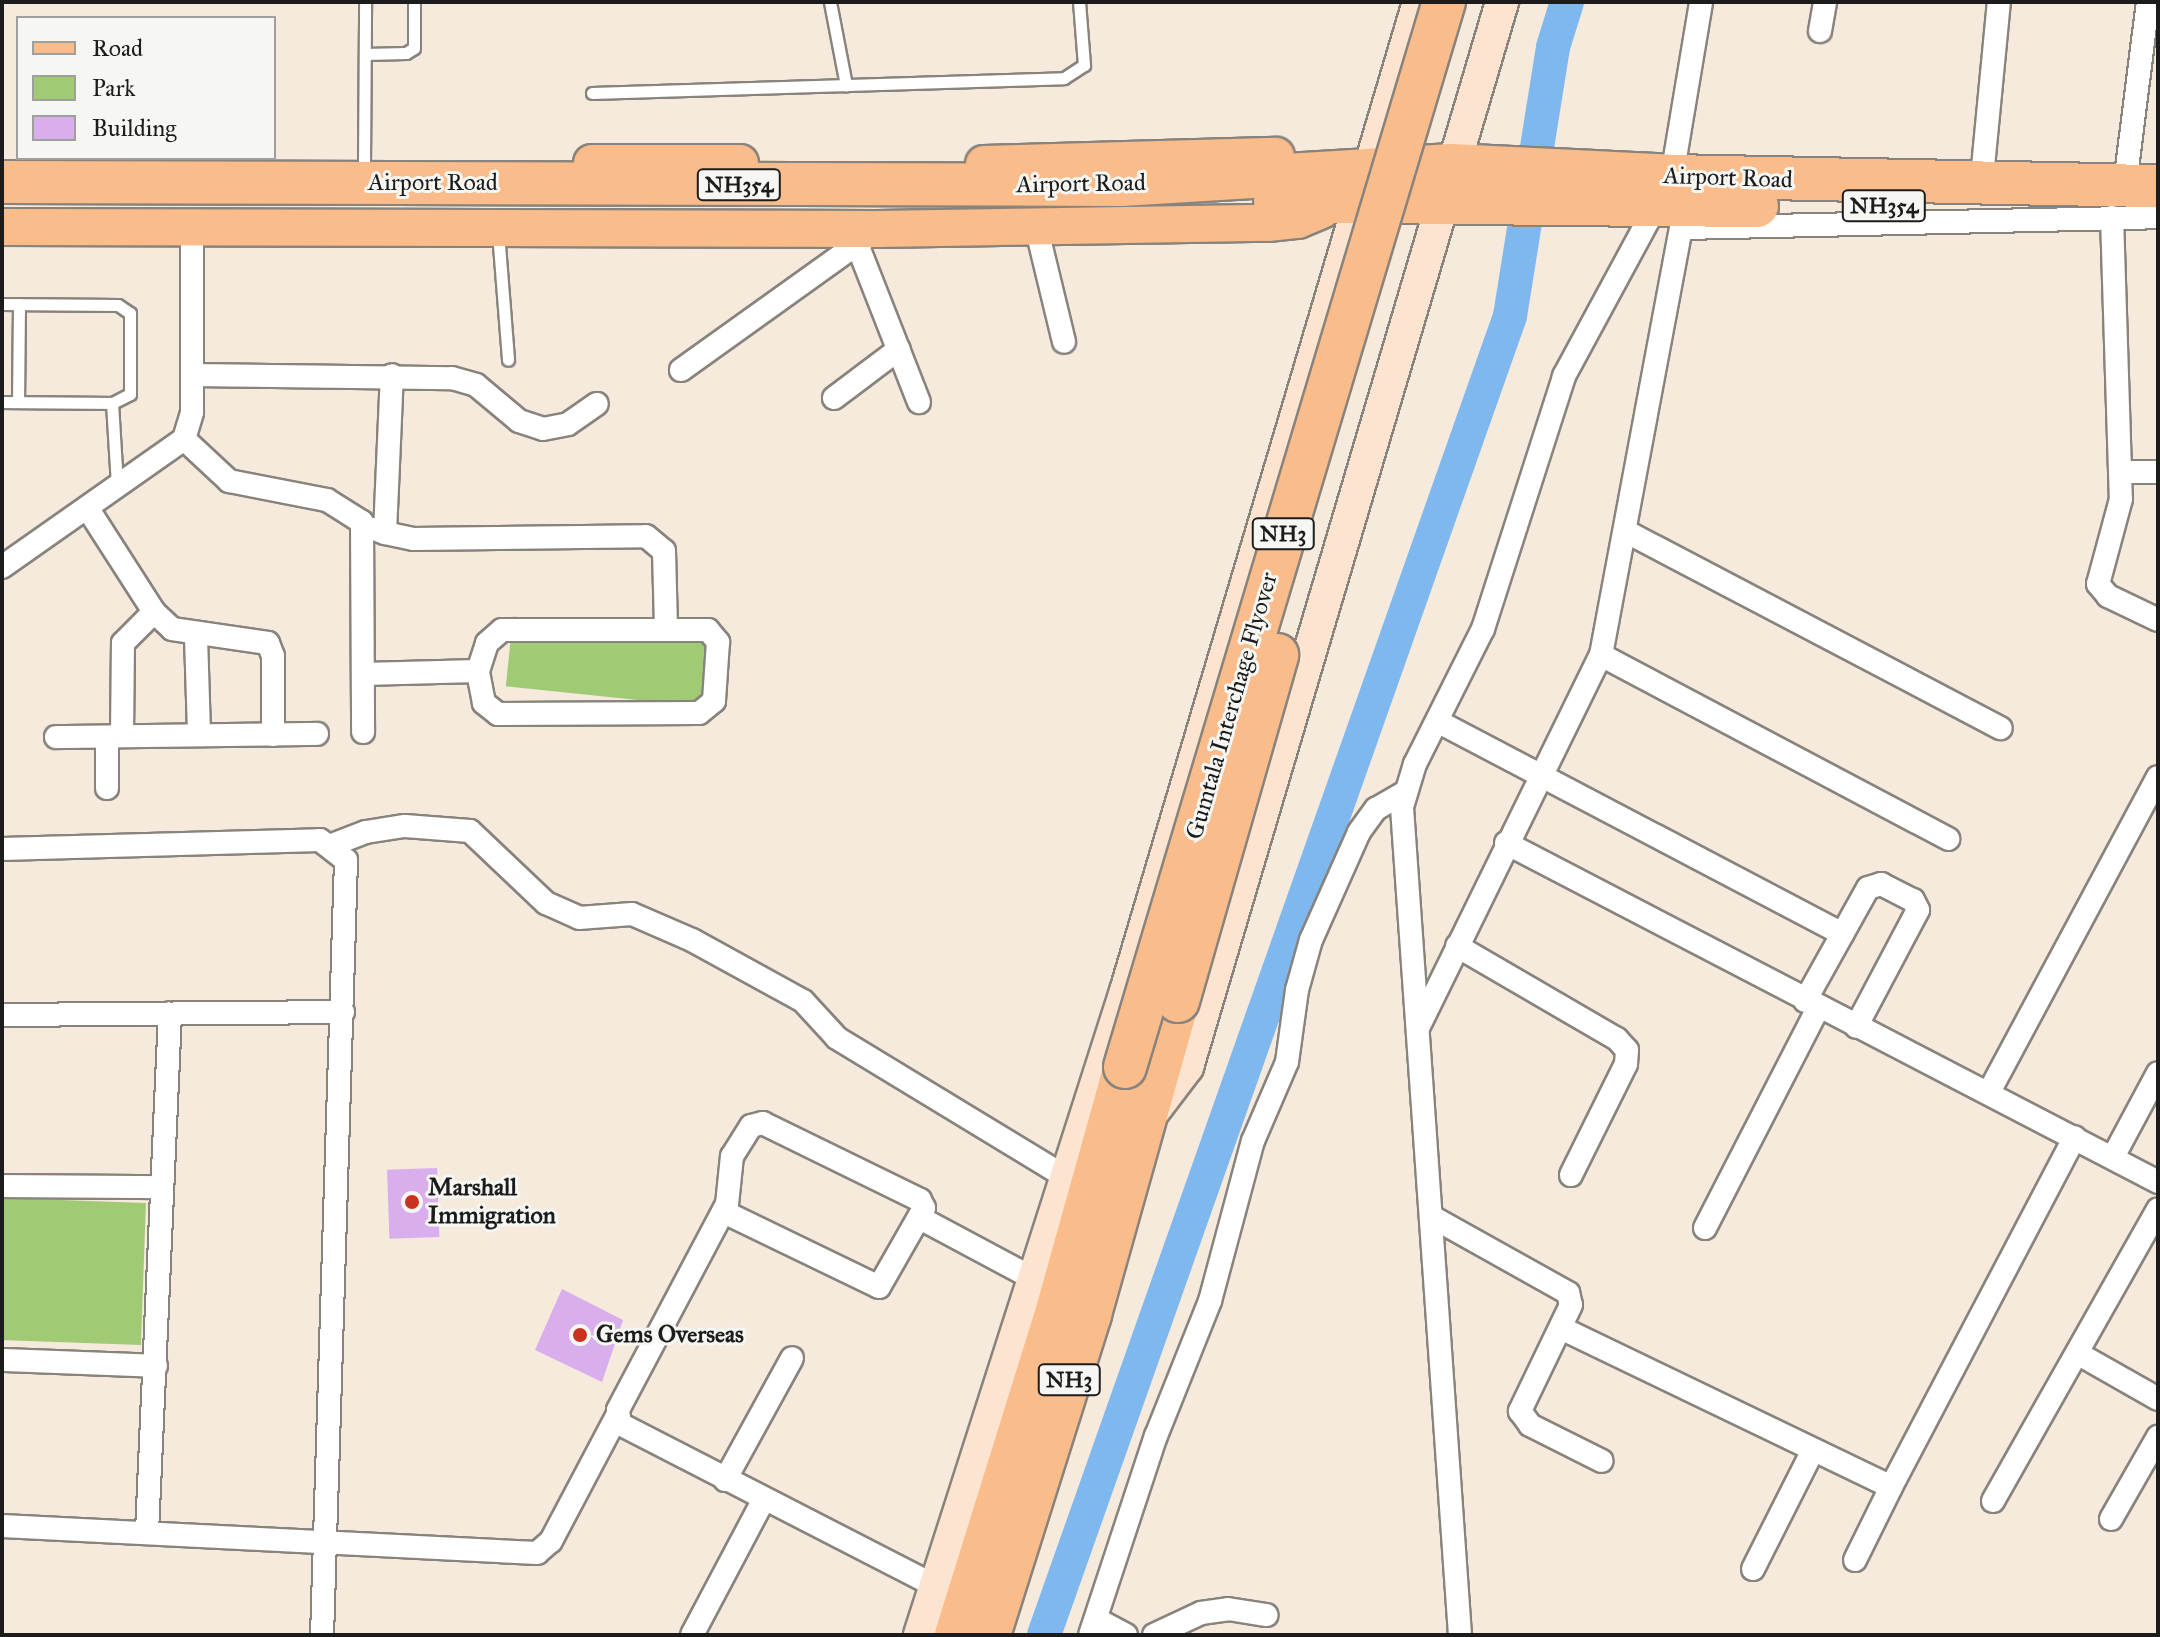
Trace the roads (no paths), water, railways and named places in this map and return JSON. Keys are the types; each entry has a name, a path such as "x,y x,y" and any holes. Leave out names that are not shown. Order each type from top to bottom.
{"highway":[{"name":"Gumtala Interchage Flyover","path":"1111,1129 1125,1067 1444,2"},
{"name":"Gumtala Interchage Flyover","path":"1111,1129 1178,1001 1403,219 1472,2"},
{"name":"Airport Road","path":"1674,196 2143,177"},
{"name":"Airport Road","path":"2,182 1458,186 1612,190 1674,196 2158,208"},
{"name":"Airport Road","path":"2,207 861,208 1350,185"},
{"name":"NH3","path":"956,1635 1111,1129"},
{"name":"NH3","path":"989,1635 1111,1129"}],"main road":[{"path":"2,163 69,160 1024,164 1303,156 1350,185 1298,220 1036,226 867,236 498,227 2,227"}],"street":[{"path":"1111,1129 1350,185 1419,2"},
{"path":"920,1635 1067,1178 1111,1129 1187,1067 1458,186 1502,2"},
{"path":"1418,1027 1601,655 1627,532 1701,2"},
{"path":"1820,31 1825,2"},
{"path":"1983,167 1999,2"},
{"path":"2143,177 2148,2"},
{"path":"1674,196 1983,167 2143,177 2158,168"},
{"path":"1674,196 2158,217"},
{"path":"1460,1635 1434,1218 1402,826 1405,792 1502,580 1555,398 1674,196"},
{"path":"2112,217 2121,472 2119,517 2098,584 2108,596 2158,620"},
{"path":"1036,226 1064,342"},
{"path":"2,567 117,490 184,439 192,412 192,227"},
{"path":"681,370 867,236 899,349 919,402"},
{"path":"834,398 899,349"},
{"path":"192,375 392,375 464,380 519,421 543,429 568,424 597,404"},
{"path":"385,533 392,375"},
{"path":"184,439 229,481 327,500 385,533 413,539 646,536 664,551 666,629"},
{"path":"2121,472 2158,472"},
{"path":"88,509 154,612 172,629 196,637 256,638 272,648 273,735"},
{"path":"362,522 363,732"},
{"path":"1627,532 2001,728"},
{"path":"107,788 121,652 127,636 154,612"},
{"path":"502,630 708,630 718,639 714,701 704,712 498,714 484,703 478,671 487,643 502,630"},
{"path":"196,637 199,735"},
{"path":"1601,655 1948,839"},
{"path":"363,674 478,671"},
{"path":"1437,721 1842,934"},
{"path":"56,737 317,734"},
{"path":"1989,1092 2158,777"},
{"path":"1126,1635 1093,1627 1156,1436 1210,1301 1253,1141 1287,1062 1297,990 1311,940 1359,832 1376,809 1405,792"},
{"path":"332,845 366,832 405,826 470,831 546,903 579,918 632,914 692,940 803,1001 837,1038 1067,1178"},
{"path":"2,849 320,840 332,845 349,870 322,1635"},
{"path":"1506,843 2158,1182"},
{"path":"1705,1228 1842,934 1874,883 1918,906 1856,1027"},
{"path":"1457,946 1617,1039 1627,1050 1626,1064 1571,1175"},
{"path":"2,1015 343,1012"},
{"path":"147,1532 170,1014"},
{"path":"2113,1157 2158,1073"},
{"path":"2,1526 537,1553 551,1541 724,1212 732,1156 747,1129 759,1122 920,1200 924,1208 879,1287 724,1212"},
{"path":"1855,1560 2075,1137"},
{"path":"2,1186 162,1187"},
{"path":"1993,1501 2158,1209"},
{"path":"920,1218 1036,1280"},
{"path":"1434,1218 1564,1289 1571,1305 1520,1411 1530,1425 1602,1461"},
{"path":"1561,1328 1891,1487"},
{"path":"2077,1353 2158,1399"},
{"path":"725,1480 792,1358"},
{"path":"2,1360 156,1366"},
{"path":"617,1416 630,1433 935,1586"},
{"path":"2111,1519 2158,1437"},
{"path":"1753,1569 1813,1450"},
{"path":"692,1635 764,1499"},
{"path":"1154,1635 1201,1613 1228,1609 1267,1615"}],"lane":[{"path":"364,163 365,2"},
{"path":"365,54 406,53 414,48 414,2"},
{"path":"830,2 846,85"},
{"path":"592,93 1073,75 1085,57 1079,2"},
{"path":"498,227 508,360"},
{"path":"2,304 118,305 130,313 130,394 112,403 2,402"},
{"path":"18,402 19,304"},
{"path":"112,403 117,490"}],"waterway":[{"path":"1044,1635 1510,316 1553,47 1567,2"}],"place":[{"name":"Marshall Immigration","path":"412,1202"},
{"name":"Gems Overseas","path":"580,1335"}]}
